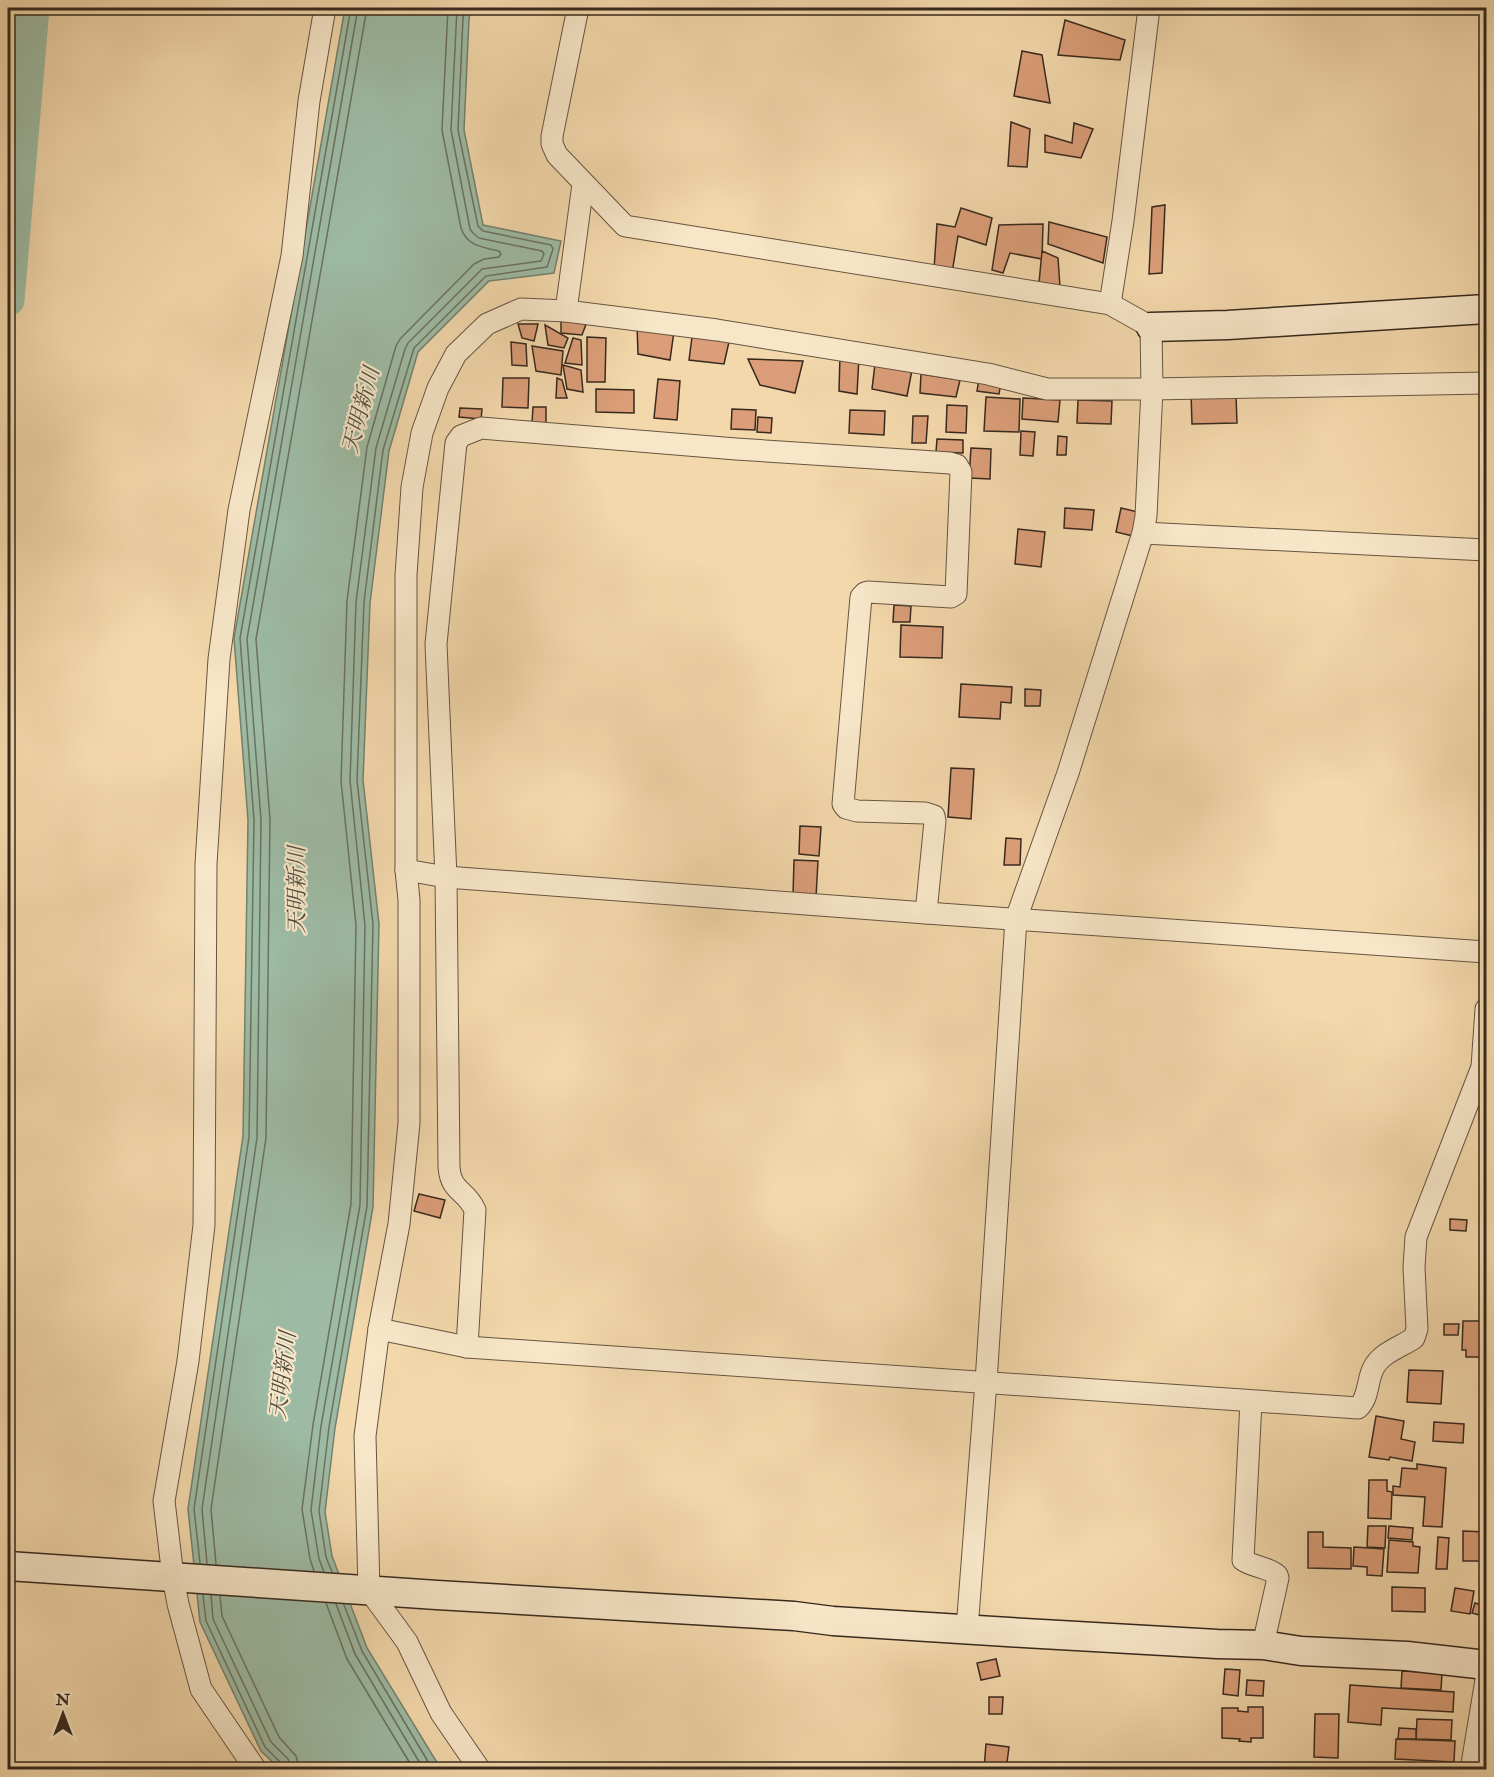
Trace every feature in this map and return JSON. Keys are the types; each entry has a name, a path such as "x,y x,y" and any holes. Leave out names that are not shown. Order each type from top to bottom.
{"street":[{"path":"256,1770 201,1689 178,1604 164,1501 188,1361 204,1225 207,864 219,659 238,510 292,256 309,101 325,8"},
{"path":"578,8 552,144 557,154 625,226 1110,304 1151,327 1228,325 1486,309"},
{"path":"1110,304 1123,221 1149,8"},
{"path":"566,310 583,183"},
{"path":"480,1770 441,1713 407,1642 369,1590 365,1436 379,1329 399,1224 409,1123 406,575 412,486 422,433 438,388 456,354 487,324 521,309 566,310 717,330 988,374 1047,388 1486,383"},
{"path":"967,1629 986,1382 1016,919 1068,773 1143,533 1146,516 1151,327"},
{"path":"467,1347 474,1210 472,1203 454,1186 450,1177 446,877 436,644 456,444 461,436 481,428 957,465 960,472 956,594 951,597 868,592 861,597 843,804 846,808 857,811 925,813 934,816 926,913"},
{"path":"1143,533 1486,550"},
{"path":"406,870 446,877 1486,952"},
{"path":"379,1329 467,1347 1358,1408 1364,1401 1373,1367 1384,1355 1414,1338 1417,1329 1414,1267 1416,1237 1482,1067 1486,1009"},
{"path":"1251,1402 1243,1560 1274,1571 1278,1578 1263,1645"},
{"path":"8,1566 967,1629 1206,1644 1263,1645 1301,1651 1407,1656 1486,1665"},
{"path":"1471,1770 1486,1680"}],"water":[{"name":"天明新川","path":"345,8 471,8 464,130 483,225 561,241 554,273 489,281 418,352 389,451 370,603 363,780 379,924 373,1207 335,1428 325,1512 332,1556 367,1648 441,1769 280,1769 261,1751 200,1622 188,1509 243,1136 248,820 234,638"}],"building":[{"path":"1065,20 1125,40 1120,60 1058,55"},
{"path":"1022,51 1042,55 1050,103 1014,96"},
{"path":"1011,122 1030,129 1027,167 1008,166"},
{"path":"1074,123 1093,129 1081,158 1045,152 1045,135 1072,143"},
{"path":"1165,205 1162,273 1149,274 1152,207"},
{"path":"961,208 992,218 986,245 958,236 952,273 934,270 937,224 955,227"},
{"path":"1049,222 1107,237 1103,263 1048,244"},
{"path":"1043,224 1042,259 1010,253 1003,273 992,270 999,225"},
{"path":"1042,251 1058,258 1060,287 1039,283"},
{"path":"561,315 588,319 582,335 561,333"},
{"path":"518,324 538,324 534,341 522,338"},
{"path":"545,325 568,338 564,348 548,345"},
{"path":"637,325 674,331 670,360 638,354"},
{"path":"587,337 606,338 605,382 587,382"},
{"path":"692,337 729,342 724,364 689,360"},
{"path":"573,338 581,340 582,365 565,363"},
{"path":"511,342 526,344 527,366 512,365"},
{"path":"532,346 563,351 561,375 536,371"},
{"path":"840,356 859,357 857,394 839,391"},
{"path":"748,359 803,361 795,393 760,385"},
{"path":"875,364 912,370 907,396 872,389"},
{"path":"563,365 581,370 583,392 567,389"},
{"path":"921,374 960,380 956,397 920,393"},
{"path":"503,378 529,378 528,408 502,407"},
{"path":"557,378 562,380 567,398 556,398"},
{"path":"658,379 680,381 677,420 654,418"},
{"path":"979,379 1001,383 999,394 977,391"},
{"path":"596,389 634,390 634,413 596,412"},
{"path":"1191,393 1236,395 1237,423 1192,424"},
{"path":"986,397 1020,399 1019,432 984,431"},
{"path":"1023,398 1060,400 1058,422 1022,419"},
{"path":"1078,400 1112,401 1111,424 1077,423"},
{"path":"947,405 967,406 966,433 946,432"},
{"path":"533,407 546,407 546,423 532,423"},
{"path":"460,408 482,409 481,419 459,417"},
{"path":"732,409 756,410 755,430 731,429"},
{"path":"850,410 885,411 884,435 849,433"},
{"path":"913,416 928,416 926,443 912,443"},
{"path":"758,417 772,418 771,433 757,432"},
{"path":"1021,431 1035,432 1033,456 1020,455"},
{"path":"1058,436 1067,437 1066,455 1057,455"},
{"path":"937,439 963,440 963,453 936,452"},
{"path":"971,448 991,449 990,479 969,478"},
{"path":"1065,508 1094,510 1092,530 1064,528"},
{"path":"1121,508 1138,512 1133,536 1116,532"},
{"path":"1018,529 1045,532 1041,567 1015,564"},
{"path":"894,605 911,606 910,622 893,622"},
{"path":"901,625 943,627 942,658 900,657"},
{"path":"961,684 1012,687 1011,703 1001,702 1000,719 959,717"},
{"path":"1025,689 1041,690 1040,706 1025,706"},
{"path":"951,768 974,769 971,819 948,817"},
{"path":"800,826 821,827 819,856 799,854"},
{"path":"1006,838 1021,839 1020,865 1004,865"},
{"path":"794,860 818,861 816,897 793,895"},
{"path":"419,1194 445,1200 440,1218 414,1211"},
{"path":"1450,1219 1467,1220 1466,1231 1450,1230"},
{"path":"1463,1321 1486,1321 1486,1357 1466,1357 1466,1350 1462,1350"},
{"path":"1444,1324 1459,1324 1458,1335 1444,1335"},
{"path":"1409,1370 1443,1371 1441,1404 1407,1402"},
{"path":"1376,1416 1404,1421 1401,1439 1415,1442 1412,1461 1390,1457 1389,1460 1369,1457"},
{"path":"1434,1422 1464,1424 1463,1443 1433,1441"},
{"path":"1417,1464 1446,1468 1442,1527 1423,1526 1425,1497 1393,1495 1393,1486 1400,1487 1402,1468 1417,1469"},
{"path":"1369,1480 1387,1480 1387,1491 1392,1492 1391,1519 1368,1518"},
{"path":"1368,1526 1386,1526 1385,1548 1367,1547"},
{"path":"1389,1526 1413,1528 1412,1540 1388,1538"},
{"path":"1463,1531 1486,1532 1486,1561 1463,1561"},
{"path":"1308,1532 1323,1532 1323,1547 1351,1548 1351,1569 1308,1568"},
{"path":"1438,1537 1449,1538 1447,1569 1436,1569"},
{"path":"1389,1540 1413,1542 1413,1546 1420,1547 1418,1573 1387,1572"},
{"path":"1354,1547 1384,1549 1382,1576 1367,1575 1367,1567 1353,1566"},
{"path":"1392,1587 1425,1588 1425,1612 1392,1611"},
{"path":"1455,1588 1474,1591 1470,1614 1451,1611"},
{"path":"1475,1603 1486,1606 1486,1617 1472,1613"},
{"path":"996,1659 1000,1676 981,1680 977,1663"},
{"path":"1225,1669 1240,1670 1238,1696 1223,1694"},
{"path":"1402,1671 1442,1673 1441,1690 1401,1688"},
{"path":"1247,1680 1264,1681 1263,1696 1246,1695"},
{"path":"1350,1685 1454,1692 1453,1712 1382,1708 1381,1725 1348,1722"},
{"path":"989,1697 1003,1697 1002,1714 989,1714"},
{"path":"1248,1707 1263,1707 1263,1738 1251,1738 1251,1742 1222,1738 1222,1708 1238,1708 1238,1711 1248,1712"},
{"path":"1315,1714 1339,1714 1338,1758 1314,1757"},
{"path":"1417,1719 1452,1720 1451,1740 1416,1739"},
{"path":"1399,1728 1416,1729 1416,1739 1398,1739"},
{"path":"1396,1739 1455,1741 1454,1762 1395,1759"},
{"path":"986,1744 1009,1747 1006,1770 984,1769"}],"waterway":[{"path":"8,300 33,8"}]}
